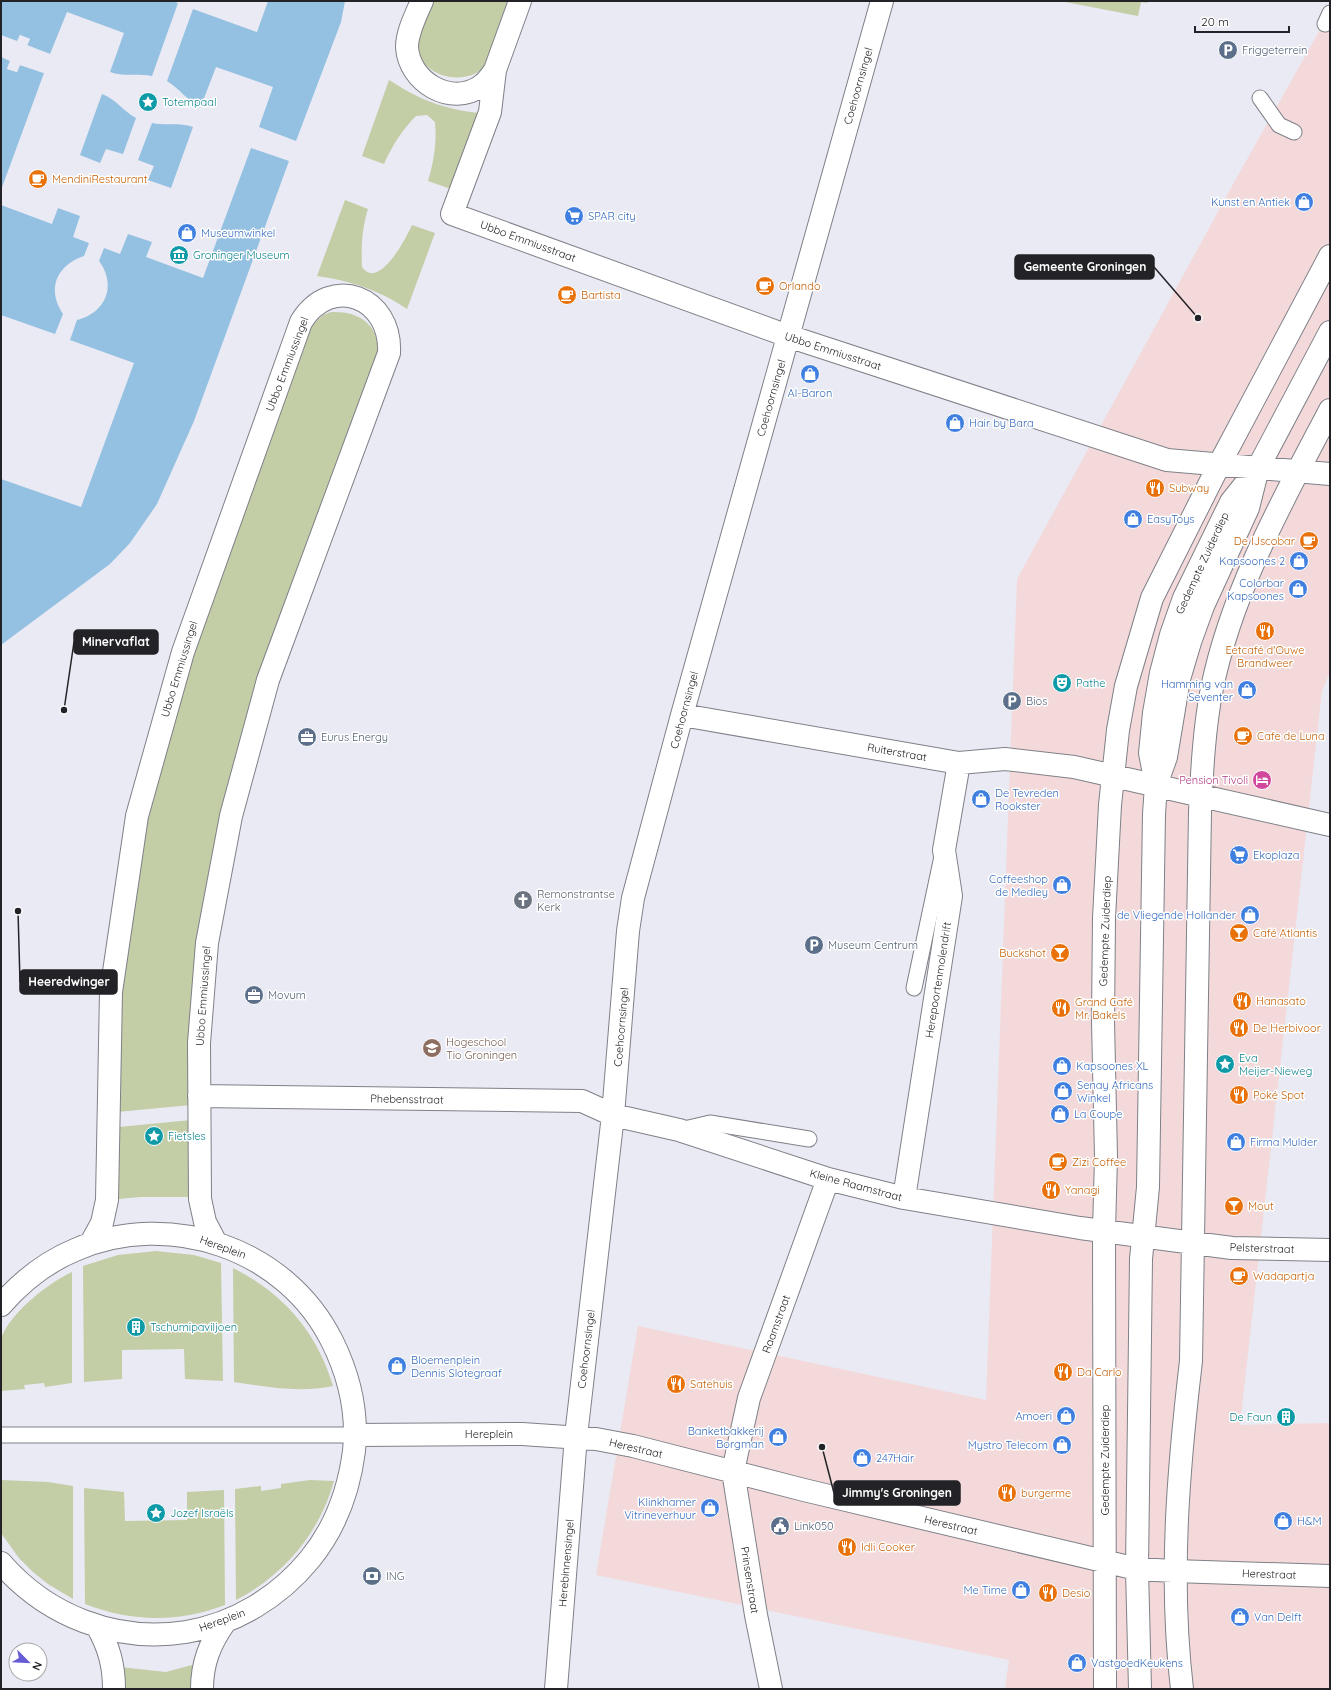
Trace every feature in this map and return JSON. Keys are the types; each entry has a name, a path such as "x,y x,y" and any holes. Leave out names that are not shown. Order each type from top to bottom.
{"street":[{"path":"422,1 408,36 407,46 412,66 418,76 428,85 439,90 461,94 481,86 495,70 520,1"},
{"name":"Coehoornsingel","path":"576,1436 613,1115 628,931 633,898 682,715 882,1"},
{"name":"Ubbo Emmiusstraat","path":"495,70 490,112 452,214 788,336 1167,460 1219,465"},
{"name":"Gedempte Zuiderdiep","path":"1105,1689 1104,1231 1106,1157 1103,1021 1104,918 1113,776 1118,730 1126,686 1152,598 1219,465 1330,256"},
{"name":"Ubbo Emmiussingel","path":"91,1243 102,1223 107,1200 111,992 139,809 183,652 301,322 315,304 326,298 348,296 368,304 383,319 388,330 389,353 268,680 231,816 207,943 199,1043 202,1211 210,1233 216,1243"},
{"name":"Gedempte Zuiderdiep","path":"1140,1689 1137,1569 1141,1259 1148,1187 1154,821 1156,785 1166,757 1171,718 1190,642 1203,606 1248,508 1258,468 1330,332"},
{"path":"1182,1689 1175,1619 1174,1571 1181,1448 1191,1361 1201,795 1206,724 1220,653 1244,584 1297,472 1330,410"},
{"path":"1219,465 1330,474"},
{"name":"Ruiterstraat","path":"682,715 959,762 1006,752 1113,776"},
{"name":"Herepoortenmolendrift","path":"904,1198 951,896 944,850 959,762"},
{"path":"1113,776 1330,825"},
{"name":"Phebensstraat","path":"199,1096 582,1101 613,1115"},
{"name":"Kleine Raamstraat","path":"613,1115 679,1130 828,1178 904,1198 1104,1231"},
{"name":"Raamstraat","path":"732,1471 749,1398 828,1178"},
{"path":"1104,1231 1194,1243"},
{"name":"Hereplein","path":"1,1305 21,1284 47,1265 91,1243 123,1236 156,1233 188,1236 216,1243 240,1252 268,1268 312,1309 330,1337 343,1366 351,1398 354,1435 353,1463 345,1495 332,1525 318,1548 305,1566 281,1589 255,1607 225,1622 194,1631 162,1634 129,1633 97,1626 66,1614 45,1602 25,1588 1,1563"},
{"name":"Pelsterstraat","path":"1194,1243 1232,1248 1330,1250"},
{"name":"Hereplein","path":"354,1435 522,1434 576,1436"},
{"name":"Herestraat","path":"576,1436 634,1446 1137,1569 1330,1576"},
{"name":"Herebinnensingel","path":"556,1689 576,1436"},
{"name":"Prinsenstraat","path":"732,1471 756,1615 771,1689"},
{"path":"202,1689 202,1672 207,1653 225,1622"},
{"path":"97,1626 112,1660 114,1689"}],"lane":[{"path":"1260,98 1279,125 1294,132"},
{"path":"914,988 944,850"},
{"path":"679,1130 710,1123 809,1139"},
{"name":"Hereplein","path":"1,1435 354,1435"}],"shaded area":[{"path":"1330,12 1330,672 1322,691 1240,1425 1330,1423 1330,1689 1005,1689 1009,1660 596,1575 638,1326 986,1400 1017,579 1237,177"}],"green space":[{"path":"431,1 509,1 487,63 476,73 466,77 445,76 435,72 427,66 421,58 418,48 418,36"},
{"path":"1060,1 1148,1 1147,3 1141,2 1138,16"},
{"path":"389,80 411,93 432,102 454,109 479,113 451,189 428,181 432,166 436,129 435,122 427,115 416,116 411,121 398,138 384,164 362,156"},
{"path":"345,200 368,209 363,230 362,267 369,273 376,272 384,268 398,250 412,225 435,233 407,309 396,302 364,287 317,276"},
{"path":"331,312 350,314 364,321 375,333 380,351 254,703 191,1105 117,1112 120,991 135,866 188,655 311,326 323,315"},
{"path":"191,1120 192,1197 140,1197 118,1199 119,1127"},
{"path":"156,1251 194,1255 221,1263 223,1381 185,1379 184,1349 122,1350 122,1379 84,1382 83,1266 118,1255"},
{"path":"233,1268 267,1289 296,1316 318,1348 333,1386 296,1389 234,1382"},
{"path":"72,1272 72,1383 45,1387 44,1383 24,1385 25,1389 1,1391 1,1340 7,1327 22,1308 32,1299 52,1283"},
{"path":"1,1480 48,1482 73,1486 73,1599 48,1584 33,1572 19,1558 1,1533"},
{"path":"310,1480 334,1481 319,1518 309,1535 284,1565 253,1590 236,1600 235,1489 261,1486 261,1491 281,1488 281,1484"},
{"path":"84,1488 124,1492 125,1521 187,1520 187,1492 224,1490 225,1605 190,1615 155,1618 120,1614 85,1604"},
{"path":"192,1665 192,1689 120,1689 120,1667 166,1672"}],"water":[{"path":"1,1 172,1 178,3 152,76 110,72 124,33 67,12 50,54 27,45 30,39 20,35 7,69 17,72 20,65 44,73 1,190"},
{"path":"268,1 345,1 341,22 296,141 259,127 273,87 216,67 201,106 196,104 167,81 193,9 257,32"},
{"path":"102,94 107,96 136,118 123,154 106,149 100,163 80,155"},
{"path":"152,123 193,127 171,188 148,180 154,166 138,160"},
{"path":"251,148 289,161 194,421 157,504 130,543 110,564 1,645 1,479 81,507 134,363 70,340 77,320 95,311 106,297 108,288 107,279 99,261 104,248 120,254 128,234 152,242 146,257 203,278"},
{"path":"1,205 52,224 58,208 80,216 73,237 89,243 84,256 67,265 57,279 55,296 63,314 55,334 1,315"}],"pier":[{"path":"1,35 17,41 20,35 30,39 27,46 50,54 50,56 26,47 27,40 21,37 9,67 16,70 20,63 44,71 44,73 20,65 17,72 7,69 10,61 1,57"}],"place":[{"name":"Friggeterrein","path":"1228,50"},
{"name":"Totempaal","path":"148,102"},
{"name":"MendiniRestaurant","path":"38,179"},
{"name":"Kunst en Antiek","path":"1304,202"},
{"name":"SPAR city","path":"574,216"},
{"name":"Museumwinkel","path":"187,233"},
{"name":"Groninger Museum","path":"179,255"},
{"name":"Orlando","path":"765,286"},
{"name":"Bartista","path":"567,295"},
{"name":"Gemeente Groningen","path":"1198,318"},
{"name":"Al-Baron","path":"810,374"},
{"name":"Hair by Bara","path":"955,423"},
{"name":"Subway","path":"1155,488"},
{"name":"EasyToys","path":"1133,519"},
{"name":"De IJscobar","path":"1309,541"},
{"name":"Kapsoones 2","path":"1299,561"},
{"name":"Colorbar Kapsoones","path":"1298,589"},
{"name":"Eetcafé d'Ouwe Brandweer","path":"1265,631"},
{"name":"Pathe","path":"1062,683"},
{"name":"Hamming van Seventer","path":"1247,690"},
{"name":"Bios","path":"1012,701"},
{"name":"Minervaflat","path":"64,710"},
{"name":"Cafe de Luna","path":"1243,736"},
{"name":"Eurus Energy","path":"307,737"},
{"name":"Pension Tivoli","path":"1262,780"},
{"name":"De Tevreden Rookster","path":"981,799"},
{"name":"Ekoplaza","path":"1239,855"},
{"name":"Coffeeshop de Medley","path":"1062,885"},
{"name":"Remonstrantse Kerk","path":"523,900"},
{"name":"Heeredwinger","path":"18,911"},
{"name":"de Vliegende Hollander","path":"1250,915"},
{"name":"Café Atlantis","path":"1239,933"},
{"name":"Museum Centrum","path":"814,945"},
{"name":"Buckshot","path":"1060,953"},
{"name":"Movum","path":"254,995"},
{"name":"Hanasato","path":"1242,1001"},
{"name":"Grand Café Mr. Bakels","path":"1061,1008"},
{"name":"De Herbivoor","path":"1239,1028"},
{"name":"Hogeschool Tio Groningen","path":"432,1048"},
{"name":"Eva Meijer-Nieweg","path":"1225,1064"},
{"name":"Kapsoones XL","path":"1062,1066"},
{"name":"Senay Africans Winkel","path":"1063,1091"},
{"name":"Poké Spot","path":"1239,1095"},
{"name":"La Coupe","path":"1060,1114"},
{"name":"Fietsles","path":"154,1136"},
{"name":"Firma Mulder","path":"1236,1142"},
{"name":"Zizi Coffee","path":"1058,1162"},
{"name":"Yanagi","path":"1051,1190"},
{"name":"Mout","path":"1234,1206"},
{"name":"Wadapartja","path":"1239,1276"},
{"name":"Tschumipaviljoen","path":"136,1327"},
{"name":"Bloemenplein Dennis Slotegraaf","path":"397,1366"},
{"name":"Da Carlo","path":"1063,1372"},
{"name":"Satehuis","path":"676,1384"},
{"name":"Amoeri","path":"1066,1416"},
{"name":"De Faun","path":"1286,1417"},
{"name":"Banketbakkerij Borgman","path":"778,1437"},
{"name":"Mystro Telecom","path":"1062,1445"},
{"name":"Jimmy's Groningen","path":"822,1447"},
{"name":"247Hair","path":"862,1458"},
{"name":"burgerme","path":"1007,1493"},
{"name":"Klinkhamer Vitrineverhuur","path":"710,1508"},
{"name":"Jozef Israëls","path":"156,1513"},
{"name":"H&M","path":"1283,1521"},
{"name":"Link050","path":"780,1526"},
{"name":"Idli Cooker","path":"847,1547"},
{"name":"ING","path":"372,1576"},
{"name":"Me Time","path":"1021,1590"},
{"name":"Desio","path":"1048,1593"},
{"name":"Van Delft","path":"1240,1617"},
{"name":"VastgoedKeukens","path":"1077,1663"}]}
